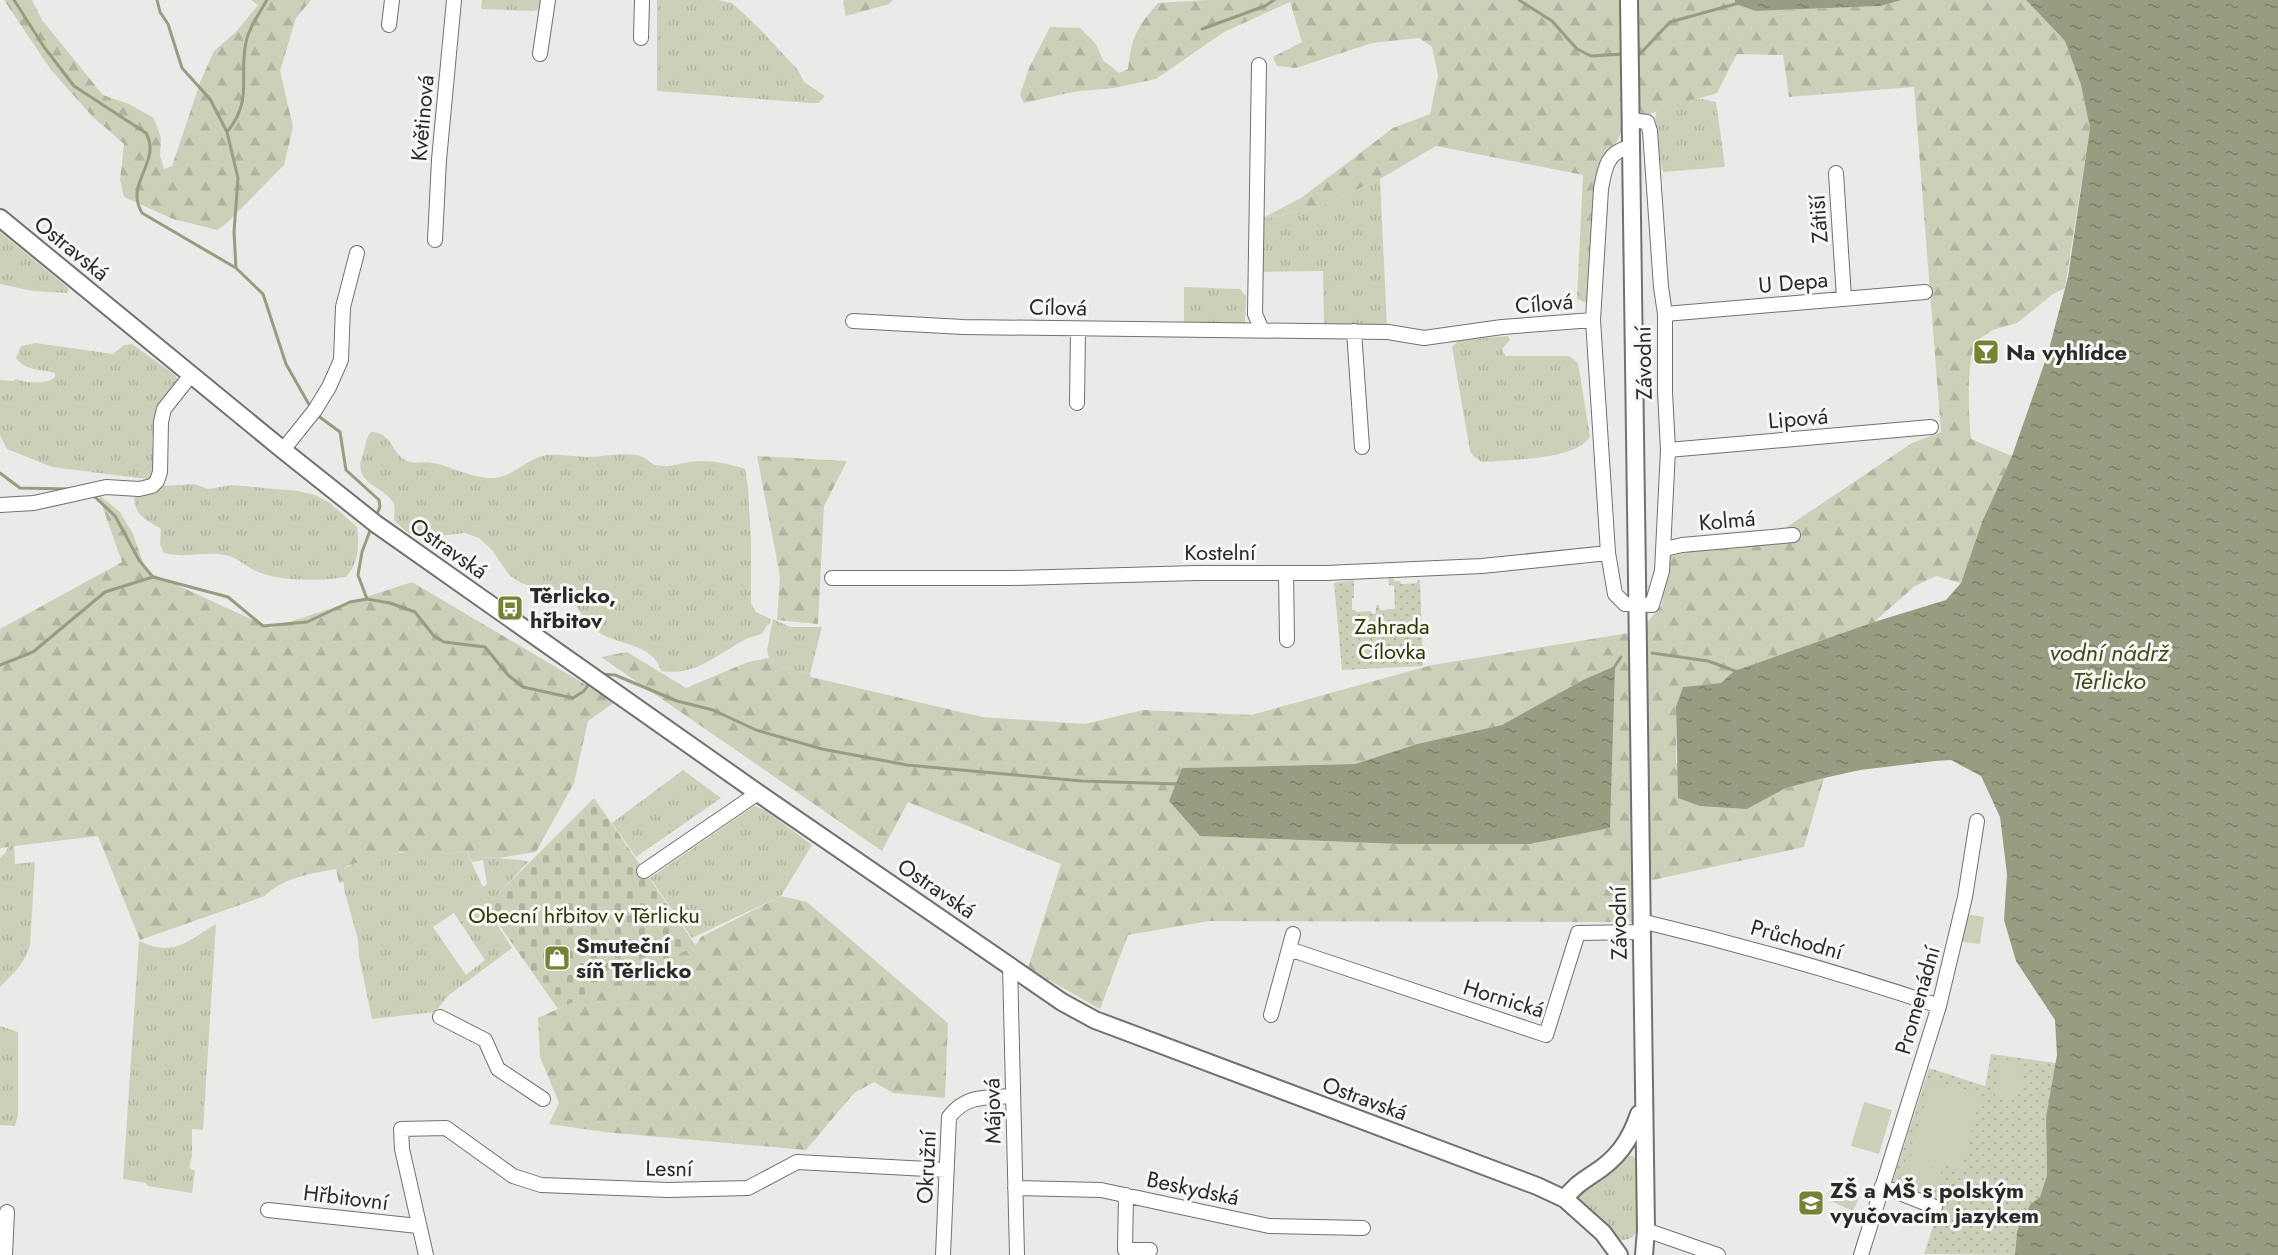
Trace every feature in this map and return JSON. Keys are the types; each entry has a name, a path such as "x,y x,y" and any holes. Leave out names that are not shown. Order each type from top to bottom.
{"main road":[{"name":"Závodní","path":"1629,0 1645,1242"},
{"name":"Ostravská","path":"0,218 376,524 758,793 1062,1002 1095,1020 1537,1186 1565,1199 1603,1233 1617,1252"},
{"path":"1565,1199 1571,1189 1603,1167 1622,1149 1632,1134 1643,1102"},
{"path":"1622,1149 1638,1152 1643,1164"},
{"path":"1537,1186 1582,1180"},
{"path":"1617,1252 1645,1242"}],"street":[{"path":"389,25 392,0"},
{"name":"Květinová","path":"435,240 439,160 454,0"},
{"path":"540,54 548,0"},
{"path":"641,38 642,0"},
{"path":"1259,65 1255,314 1262,330"},
{"name":"Závodní","path":"1630,120 1647,122 1650,131 1660,287 1665,314 1668,450 1665,549 1658,590 1652,605 1625,604 1615,594 1608,553 1593,320 1604,170 1617,150 1630,147"},
{"name":"Zátiší","path":"1836,173 1844,298"},
{"path":"283,450 315,410 341,360 343,307 357,253"},
{"name":"U Depa","path":"1665,314 1925,292"},
{"name":"Cílová","path":"853,321 963,327 1388,332 1424,338 1502,327 1593,320"},
{"path":"1077,403 1078,328"},
{"path":"1354,331 1362,447"},
{"path":"0,505 34,503 112,486 143,489 155,483 160,472 162,415 171,398 191,375"},
{"name":"Lipová","path":"1668,450 1931,427"},
{"name":"Kolmá","path":"1665,549 1682,545 1793,536"},
{"name":"Kostelní","path":"832,578 1012,578 1286,573 1482,566 1608,553"},
{"path":"1286,573 1287,640"},
{"path":"644,871 758,793"},
{"name":"Promenádní","path":"1861,1255 1939,1006 1965,897 1977,821"},
{"name":"Hornická","path":"1289,949 1546,1035 1578,933 1641,927"},
{"name":"Průchodní","path":"1641,927 1794,960 1939,1006"},
{"path":"1271,1015 1293,934"},
{"name":"Májová","path":"1010,965 1017,1255"},
{"path":"440,1017 485,1040 498,1069 543,1099"},
{"name":"Okružní","path":"943,1255 949,1117 958,1106 975,1098 1013,1096"},
{"name":"Lesní","path":"401,1129 446,1128 513,1176 541,1185 668,1190 748,1188 797,1162 946,1170"},
{"name":"Hřbitovní","path":"401,1129 402,1149 426,1255"},
{"path":"1882,1186 1935,1207"},
{"name":"Beskydská","path":"1015,1188 1101,1190 1269,1226 1363,1228"},
{"path":"1126,1195 1125,1250 1150,1250"},
{"name":"Hřbitovní","path":"268,1210 418,1226"},
{"path":"5,1255 7,1212"},
{"path":"1645,1242 1666,1236 1718,1255"}],"green space":[{"path":"4,0 32,0 42,20 103,95 129,104 154,118 161,138 160,155 164,169 172,166 201,80 214,51 236,32 258,5 251,0 311,0 296,18 280,71 293,127 284,165 227,223 217,230 173,219 124,197 120,180 124,144 92,116 51,70"},
{"path":"482,0 544,0 540,9 533,11 481,9"},
{"path":"657,0 718,0 732,3 798,70 804,82 825,96 819,103 810,103 657,91"},
{"path":"844,0 893,0 889,4 846,16"},
{"path":"1207,0 1623,0 1624,125 1617,142 1603,159 1594,199 1588,303 1577,299 1583,175 1436,146 1380,179 1321,206 1259,220 1301,198 1393,128 1430,114 1438,75 1432,47 1419,38 1372,43 1296,68 1277,66 1273,57 1302,42 1290,2 1224,32 1156,79 1114,88 1073,92 1024,103 1020,95 1029,68 1050,27 1080,28 1096,44 1103,60 1119,73 1128,69 1131,48 1137,33 1158,3"},
{"path":"1638,0 1735,0 1735,4 1756,11 1880,6 1902,0 2026,0 2065,41 2081,85 2090,128 2065,288 2053,294 2017,323 1993,330 1974,342 1969,390 1971,439 2012,456 1982,522 1961,583 1936,576 1915,586 1874,622 1734,671 1721,683 1683,687 1676,706 1676,763 1747,809 1786,788 1824,778 1804,847 1648,881 1644,626 1662,605 1667,557 1781,531 1912,443 1941,432 1914,87 1789,97 1783,55 1737,54 1717,93 1662,105 1656,112 1642,116 1637,92"},
{"path":"1702,99 1716,102 1725,167 1663,172 1657,138 1656,112 1663,104 1679,100"},
{"path":"1380,179 1387,327 1324,327 1323,271 1259,272 1259,220 1321,206"},
{"path":"0,232 65,285 69,289 67,293 33,291 0,284"},
{"path":"1184,287 1240,289 1246,296 1245,324 1184,326"},
{"path":"1508,336 1510,340 1502,349 1505,356 1569,356 1578,363 1590,436 1583,444 1572,450 1541,457 1482,462 1474,457 1470,451 1452,347 1459,340"},
{"path":"36,343 113,354 124,345 132,344 175,375 179,382 157,433 152,437 153,450 156,451 154,480 52,467 7,449 0,435 0,380 42,382 55,377 55,373 29,367 16,358 21,346"},
{"path":"371,432 383,435 400,457 408,461 435,463 489,478 505,476 532,460 547,455 588,457 630,454 643,457 661,466 706,461 745,469 751,540 751,603 756,612 771,619 770,624 762,634 746,639 694,668 673,672 661,671 657,662 642,650 595,630 585,620 572,600 560,605 549,592 521,583 509,575 492,550 479,538 465,533 421,538 403,529 394,520 393,502 364,478 361,472 360,464"},
{"path":"757,456 847,461 824,506 818,624 777,620 780,576"},
{"path":"194,484 208,489 232,485 298,491 315,495 330,503 357,527 356,560 350,572 346,577 286,579 263,574 233,557 221,554 172,555 164,553 160,544 161,529 141,516 134,501 134,494 163,486"},
{"path":"98,494 120,512 133,534 146,571 271,628 412,582 615,702 588,721 574,783 536,852 499,858 485,857 483,860 472,862 466,851 449,854 401,852 349,865 344,869 344,882 339,883 336,869 298,877 280,885 265,896 140,940 98,836 14,846 14,843 10,843 8,847 0,848 0,629 122,562"},
{"name":"Zahrada Cílovka","path":"1388,576 1393,576 1394,581 1400,581 1401,584 1417,583 1417,580 1420,580 1423,666 1342,670 1334,583 1354,580 1352,610 1371,611 1372,614 1376,613 1376,605 1379,605 1380,610 1395,609 1394,586 1389,585"},
{"path":"773,619 790,627 822,627 810,674 782,667 769,658 767,650"},
{"path":"1629,633 1634,922 1209,921 1128,935 1100,1009 1028,968 1061,864 908,802 882,851 601,657 627,652 686,688 748,662 769,658 782,667 810,674 811,677 982,717 1085,724 1143,710 1251,715 1432,665","holes":["1614,667 1610,828 1530,844 1397,844 1200,836 1169,801 1182,768 1355,764 1417,744 1503,725 1583,680"]},
{"path":"683,770 721,798 636,857 612,823"},
{"name":"Obecní hřbitov v Těrlicku","path":"594,798 696,946 558,1009 486,906"},
{"path":"754,806 765,810 812,845 781,896 692,938 650,878"},
{"path":"10,843 14,843 15,864 35,862 30,945 22,963 0,987 0,858"},
{"path":"417,851 449,854 466,851 483,887 487,884 483,860 485,857 529,861 486,907 512,948 449,995 435,1012 372,1019 359,956 358,940 344,889 344,869 368,860","holes":["454,913 485,960 466,975 433,927"]},
{"path":"781,896 807,902 948,1023 945,1098 893,1093 874,1082 854,1093 806,1150 604,1132 549,1124 559,1103 540,1057 538,1018 695,946 701,937"},
{"path":"1966,914 1984,917 1980,944 1962,942"},
{"path":"216,924 203,1130 192,1129 192,1156 189,1168 195,1171 192,1193 148,1186 146,1183 123,1179 139,941 151,946 171,947 188,942"},
{"path":"0,1026 18,1032 18,1115 15,1126 0,1125"},
{"path":"1991,1054 2056,1063 2046,1117 2047,1175 2040,1198 2030,1205 2017,1231 2015,1255 1924,1254 1936,1217 1932,1215 1934,1204 1891,1187 1929,1068 1985,1086"},
{"path":"2000,1060 2023,1064 2017,1101 1995,1097"},
{"path":"1930,1081 1981,1093 1962,1169 1922,1159 1943,1166 1936,1190 1900,1180 1907,1155 1911,1156"},
{"path":"1864,1102 1892,1110 1879,1154 1851,1146"},
{"path":"1626,1156 1633,1156 1637,1162 1637,1230 1630,1238 1620,1240 1573,1199"},
{"path":"1833,1184 1860,1196 1853,1211 1826,1199"}],"water":[{"path":"1735,0 1902,0 1880,6 1756,11 1735,4"},
{"name":"vodní nádrž Těrlicko","path":"2026,0 2278,0 2278,1255 2015,1255 2017,1231 2030,1205 2040,1197 2047,1175 2046,1117 2057,1055 2055,1020 2016,961 2004,920 2007,874 2000,817 1981,776 1951,760 1935,761 1860,770 1824,778 1786,788 1747,809 1700,806 1678,798 1676,706 1683,687 1721,683 1734,671 1874,622 1946,600 1961,583 1982,522 2012,456 2048,353 2068,277 2090,128 2081,85 2065,41"},
{"path":"1615,666 1610,828 1530,844 1397,844 1200,836 1169,801 1182,768 1355,764 1417,744 1502,725 1583,680"}],"waterway":[{"path":"14,0 44,47 74,86 146,133 150,144 150,154 137,192 142,213 236,268"},
{"path":"157,0 160,12 168,24 182,68 210,99 227,132 238,178 234,232 236,268 263,294 286,364 311,408"},
{"path":"227,132 241,108 244,51 247,38 267,0"},
{"path":"1202,29 1265,6 1274,0"},
{"path":"1519,0 1552,21 1577,49 1591,56 1623,54"},
{"path":"1635,54 1640,54 1670,22 1739,3"},
{"path":"317,415 340,432 346,470 379,500 380,507 376,516"},
{"path":"0,473 20,488 71,489"},
{"path":"93,495 115,516 139,560 152,576"},
{"path":"367,599 358,575 362,552 371,528"},
{"path":"0,665 33,652 105,592 153,577 228,597 263,626 307,622 350,602 367,599 390,603 415,612 434,636 444,642 485,647 508,675 523,687 573,698 584,691 591,681"},
{"path":"1652,653 1708,661 1738,672"},
{"path":"1613,669 1621,657"},
{"path":"600,674 615,675 677,701 713,710 756,730 822,749 907,765 1082,781 1178,784"}],"place":[{"name":"Na vyhlídce","path":"1986,352"},
{"name":"Těrlicko, hřbitov","path":"510,608"},
{"name":"Smuteční síň Těrlicko","path":"557,958"},
{"name":"ZŠ a MŠ s polským vyučovacím jazykem","path":"1811,1203"}]}
